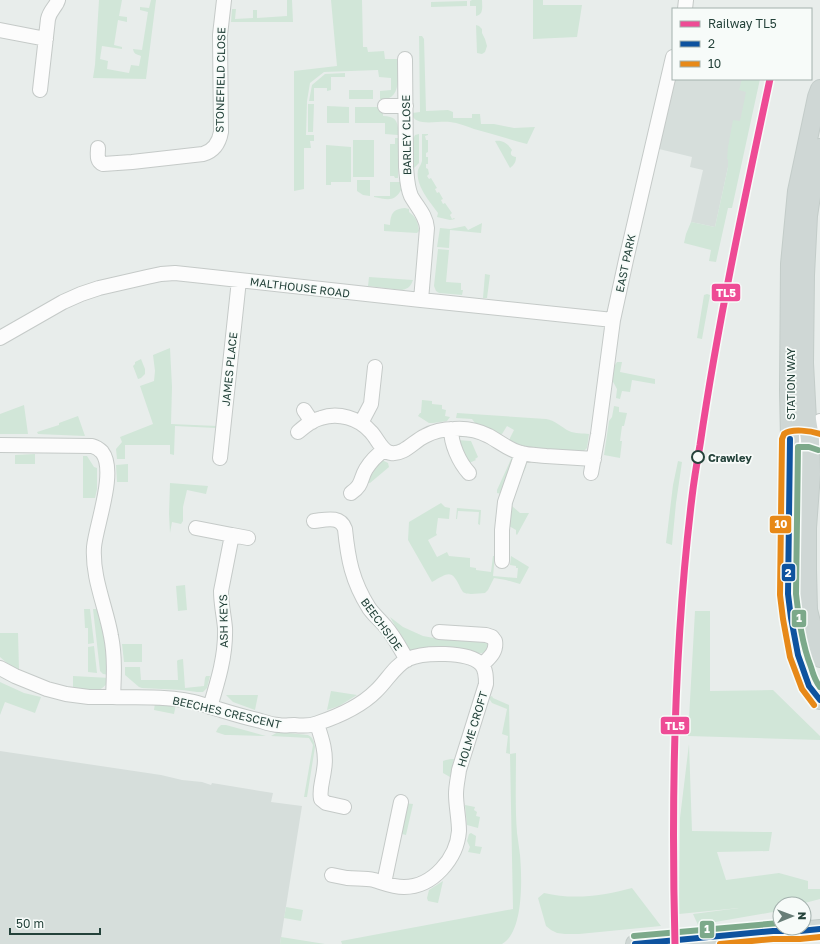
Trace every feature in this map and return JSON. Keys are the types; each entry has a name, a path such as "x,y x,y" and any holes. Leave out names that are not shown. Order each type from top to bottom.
{"main road":[{"name":"STATION WAY","path":"820,89 797,190 798,264 807,420 815,440 807,528 808,610 820,658"},
{"name":"STATION WAY","path":"820,143 808,216 798,264 790,382 788,594 798,655 809,686 820,700"},
{"path":"635,944 772,930"}],"street":[{"path":"40,90 49,13 58,0"},
{"name":"STONEFIELD CLOSE","path":"98,148 98,159 100,163 103,164 203,154 215,146 220,138 221,132 220,35 224,0"},
{"path":"0,30 46,39"},
{"name":"BARLEY CLOSE","path":"406,59 406,167 408,184 412,197 426,220 427,228 420,300"},
{"name":"EAST PARK","path":"591,473 613,320 672,61"},
{"path":"385,106 406,106"},
{"name":"MALTHOUSE ROAD","path":"0,338 63,302 87,292 117,283 161,274 203,276 613,320"},
{"name":"JAMES PLACE","path":"220,458 239,280"},
{"path":"361,423 372,404 375,367"},
{"path":"304,410 312,422"},
{"path":"298,432 322,417 335,416 349,418 361,423 371,431 384,450 391,453 400,452 424,436 434,432 462,429 476,431 488,436 508,448 529,455 594,459"},
{"path":"790,439 815,440 820,422"},
{"path":"451,429 454,447 463,466 469,473"},
{"path":"0,445 92,446 99,449 104,456 106,462 107,481 104,503 94,547 94,560 112,638 114,669 113,697"},
{"path":"351,494 359,486 372,461 384,450"},
{"path":"502,561 502,530 505,502 522,453"},
{"name":"BEECHSIDE","path":"314,521 336,519 343,524 350,564 357,588 369,609 385,625 407,660"},
{"path":"196,528 248,538"},
{"name":"ASH KEYS","path":"210,707 224,649 225,628 221,591 232,535"},
{"path":"344,807 326,803 321,799 320,790 325,769 325,756 324,744 317,724 355,708 381,686 391,673 407,660 423,655 446,654 466,657 478,661 482,665 495,650 495,641 492,637 486,635 439,632"},
{"name":"HOLME CROFT","path":"332,875 347,878 366,879 393,886 414,886 436,875 452,855 456,846 459,830 456,793 457,781 486,684 486,674 482,665"},
{"name":"BEECHES CRESCENT","path":"0,668 22,679 66,694 89,697 169,698 189,701 247,718 278,725 304,726 317,724"},
{"path":"384,883 401,802"}],"shaded area":[{"path":"675,80 750,81 734,160 728,160 728,167 715,227 691,222 703,170 690,167 692,157 659,149"},
{"path":"0,751 161,775 211,785 212,783 273,793 271,802 302,806 280,944 0,944"}],"green space":[{"path":"99,0 122,0 119,16 127,17 127,22 118,20 114,45 122,47 122,49 102,46 100,59 108,61 107,69 129,73 131,65 139,66 141,56 135,53 133,49 142,50 148,12 140,10 140,7 149,8 151,0 156,0 146,79 93,78"},
{"path":"287,0 292,0 293,22 231,22 232,9 236,9 235,19 253,18 253,10 257,10 257,18 287,16"},
{"path":"331,0 362,0 363,47 367,47 368,52 384,51 385,59 398,59 397,86 393,95 388,98 380,99 380,91 391,90 391,78 379,77 378,70 324,72 310,83 307,101 306,135 314,135 314,141 310,141 311,148 304,148 304,189 294,191 294,71 337,66"},
{"path":"482,0 482,10 479,15 476,16 476,6 470,6 470,1"},
{"path":"533,0 543,0 543,5 582,5 577,37 533,39"},
{"path":"467,1 467,6 431,7 431,2"},
{"path":"476,25 482,29 487,46 485,52 482,54 477,53"},
{"path":"419,36 422,36 424,39 426,111 448,110 453,112 453,118 472,118 472,114 480,114 481,124 494,124 514,128 535,127 527,144 456,123 422,122 414,118 412,113 420,112"},
{"path":"345,73 345,77 331,77 331,90 327,91 327,88 314,88 314,101 309,101 312,85 325,74"},
{"path":"742,80 760,80 732,208 728,208 716,262 709,261 711,250 684,243 691,222 715,227 728,167 728,147 733,120 740,121 746,92 739,90"},
{"path":"349,90 373,90 373,99 349,99"},
{"path":"308,104 314,104 313,132 308,132"},
{"path":"327,106 349,107 349,123 327,123"},
{"path":"355,107 383,107 383,116 391,117 396,121 398,135 385,134 385,123 355,123"},
{"path":"419,134 419,163 414,168 413,139 415,135"},
{"path":"422,134 428,134 425,136 426,140 428,140 428,152 426,153 426,157 428,157 428,164 426,164 426,168 428,169 429,174 427,176 429,179 431,178 437,188 435,189 437,193 439,192 443,199 441,200 443,204 445,203 452,213 450,215 452,219 455,219 450,220 437,217 438,213 427,199 419,182 418,170 422,161"},
{"path":"395,138 399,138 398,178 390,176 390,144 395,144"},
{"path":"353,140 374,140 374,177 353,177"},
{"path":"495,141 500,141 507,144 512,150 511,155 516,157 513,166 510,168"},
{"path":"326,145 351,147 351,182 331,182 331,185 326,185"},
{"path":"357,180 370,180 370,196 363,195 357,191"},
{"path":"390,182 400,182 401,190 396,197 386,199 374,197 390,196"},
{"path":"398,209 409,209 409,212 415,218 419,231 417,233 384,231 384,224 390,225 393,212"},
{"path":"482,223 481,233 450,230 449,248 437,247 440,228 450,229 465,226 468,230"},
{"path":"438,249 449,250 446,282 461,283 461,290 463,290 462,295 439,293 436,291 434,286"},
{"path":"485,274 490,275 487,298 483,298"},
{"path":"369,277 413,280 409,287 402,290 368,286"},
{"path":"704,295 710,295 702,339 697,338"},
{"path":"170,348 172,387 171,424 217,426 216,428 175,426 174,455 170,454 170,445 125,445 125,459 117,459 116,449 122,442 120,437 153,424 140,386 154,381 155,371 153,355"},
{"path":"141,359 145,369 145,374 138,379 133,366 135,362"},
{"path":"617,362 622,362 620,372 655,379 655,384 632,380 630,392 622,391 620,399 616,398 617,389 612,380"},
{"path":"422,400 432,401 432,404 442,405 442,409 446,410 445,416 450,417 447,421 429,423 418,416 421,413"},
{"path":"24,405 28,434 0,434 0,414"},
{"path":"614,406 619,407 619,412 627,413 624,426 622,426 620,458 604,455 609,421 612,417"},
{"path":"457,413 546,419 555,422 571,432 589,434 587,448 583,452 527,448 510,443 510,438 514,430 507,426 502,434 499,435 475,423 472,419 456,418"},
{"path":"78,416 85,436 38,434 37,432 59,425 59,423"},
{"path":"457,440 471,441 478,457 475,459 476,460 469,463"},
{"path":"35,454 35,464 15,464 15,455"},
{"path":"83,456 87,456 94,467 97,468 97,489 95,498 83,498"},
{"path":"381,457 388,463 389,467 370,483 365,482 367,474 372,474"},
{"path":"512,457 516,458 502,494 497,493 497,490"},
{"path":"523,460 527,461 526,467 519,482 512,506 520,513 529,513 517,535 516,530 509,526 509,504"},
{"path":"678,461 682,462 672,545 666,543 673,485"},
{"path":"128,464 128,482 117,482 116,465"},
{"path":"170,483 208,486 206,494 187,490 183,507 183,521 181,524 172,522 170,533 169,514"},
{"path":"441,503 445,507 450,508 449,519 438,518 437,535 428,540 437,557 447,552 449,556 470,558 470,567 476,568 476,570 491,572 493,556 495,556 493,576 517,578 518,568 510,565 511,556 529,567 520,584 494,578 485,593 469,594 463,592 455,578 450,574 442,576 432,582 408,540 409,522"},
{"path":"457,508 481,510 480,525 478,524 479,512 458,511 456,519"},
{"path":"185,585 187,610 178,611 176,586"},
{"path":"84,609 90,609 94,643 88,644 88,628 85,628"},
{"path":"93,609 101,609 110,675 103,674 100,671"},
{"path":"695,611 710,611 710,691 773,690 820,736 820,740 688,736"},
{"path":"390,617 403,627 423,636 488,643 487,647 483,653 471,651 410,650"},
{"path":"0,633 18,633 19,670 15,670 0,657"},
{"path":"122,644 142,644 142,662 124,662"},
{"path":"94,646 97,673 88,672 88,647"},
{"path":"183,659 185,688 204,686 206,676 210,676 207,688 203,692 142,688 125,675 125,667 140,667 141,680 178,680 177,661"},
{"path":"73,676 110,678 103,688 90,691 73,689"},
{"path":"0,682 24,693 41,697 35,713 5,702 0,715"},
{"path":"331,691 357,695 339,706 327,710"},
{"path":"226,695 258,695 255,710 233,702"},
{"path":"492,696 493,698 509,705 510,754 506,753 508,736 502,734 507,709 492,703 490,697"},
{"path":"155,703 176,704 174,714 154,710"},
{"path":"221,725 266,736 225,735 216,732"},
{"path":"278,732 308,735 313,740 315,747 307,797 304,797 313,745 309,738 271,736"},
{"path":"689,744 692,831 772,832 769,851 717,852 726,880 779,873 808,881 808,889 820,889 820,899 812,901 812,896 772,896 772,912 698,925 693,914 739,908 679,914 680,818"},
{"path":"516,753 516,823 520,855 521,890 518,916 509,938 502,944 342,944 341,941 513,909 510,754"},
{"path":"454,759 450,777 443,773 443,761"},
{"path":"404,803 413,804 406,835 398,833"},
{"path":"465,805 475,807 474,810 477,812 476,816 480,817 478,828 467,825"},
{"path":"471,833 476,836 475,846 482,847 480,854 468,852 470,847 467,841 469,834"},
{"path":"443,881 438,903 428,901 427,898 429,890"},
{"path":"632,888 661,926 579,934 557,933 546,926 538,898 544,893 577,897 599,895"},
{"path":"286,907 303,910 301,921 284,918"},
{"path":"281,937 325,944 280,944"}],"rail line":[{"name":"TL5","path":"675,944 673,832 675,720 681,608 692,497 723,307 770,80"}],"transit line":[{"name":"10","path":"814,705 802,689 790,657 780,595 782,439 784,434 792,431 807,431 820,434"},
{"name":"2","path":"790,439 788,594 798,655 809,686 820,700"},
{"name":"1","path":"818,450 809,447 798,447 796,594 805,649 814,677 820,687"},
{"name":"1","path":"634,936 772,924"},
{"name":"2","path":"635,944 773,931 820,929"},
{"name":"10","path":"720,944 773,939 820,937"}],"place":[{"name":"Crawley","path":"698,457"}]}
